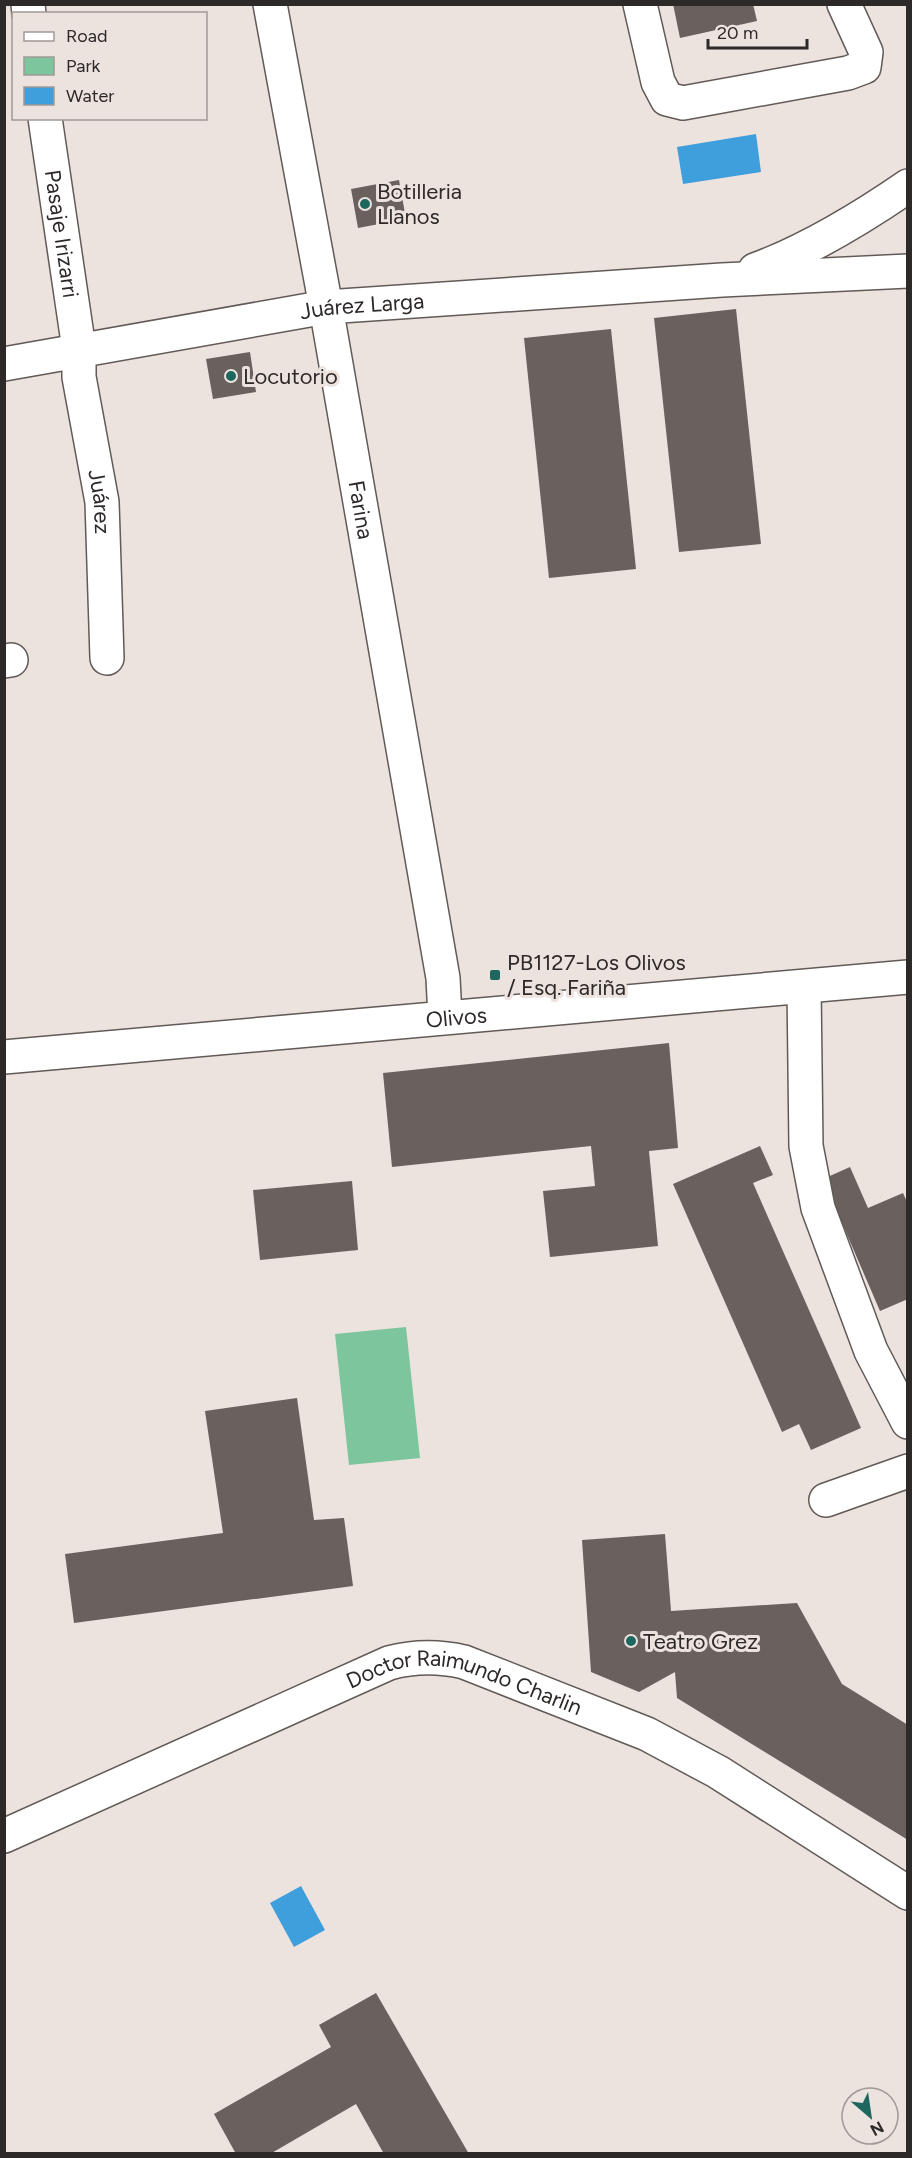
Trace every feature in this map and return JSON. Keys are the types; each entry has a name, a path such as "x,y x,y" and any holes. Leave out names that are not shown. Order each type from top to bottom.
{"street":[{"name":"Farina","path":"270,4 326,307 443,978 445,1017"},
{"path":"640,4 658,82 667,99 683,103 848,73 864,66 866,52 844,4"},
{"name":"Pasaje Irizarri","path":"45,120 79,349"},
{"name":"Juárez Larga","path":"722,280 793,255 904,199"},
{"name":"Juárez Larga","path":"4,364 326,307 722,280 908,271"},
{"name":"Juárez","path":"79,349 79,377 102,501 107,658"},
{"name":"Olivos","path":"4,1057 908,977"},
{"path":"804,987 806,1146 819,1208 871,1352 908,1422"},
{"path":"826,1500 908,1471"},
{"name":"Doctor Raimundo Charlin","path":"4,1836 389,1663 406,1659 444,1658 464,1662 636,1730 687,1755 718,1772 908,1893"}],"green space":[{"path":"406,1327 420,1458 349,1465 335,1334"}],"water":[{"path":"756,134 761,172 683,184 677,147"},
{"path":"301,1886 325,1930 294,1947 270,1903"}],"building":[{"path":"673,4 753,4 757,21 680,38"},
{"path":"399,180 406,219 358,228 351,189"},
{"path":"736,309 761,544 679,552 654,318"},
{"path":"611,329 636,569 549,578 524,338"},
{"name":"Locutorio","path":"250,352 256,392 213,399 206,359"},
{"path":"669,1043 678,1148 649,1151 658,1246 550,1257 543,1191 595,1186 591,1146 392,1167 383,1073"},
{"path":"760,1146 773,1175 753,1183 861,1428 811,1450 799,1424 782,1432 673,1184"},
{"path":"850,1167 868,1208 903,1193 908,1204 908,1299 880,1311 823,1179"},
{"path":"352,1181 358,1250 260,1260 253,1190"},
{"path":"297,1398 314,1520 344,1518 353,1586 74,1623 65,1554 223,1533 205,1411"},
{"path":"665,1534 671,1611 797,1603 842,1684 908,1725 908,1840 677,1698 675,1672 639,1692 591,1672 582,1540"},
{"path":"376,1993 469,2154 384,2154 356,2104 270,2154 236,2154 214,2114 331,2047 319,2025"}],"place":[{"name":"Botilleria Llanos","path":"365,204"},
{"name":"Locutorio","path":"231,376"},
{"name":"PB1127-Los Olivos / Esq. Fariña","path":"495,975"},
{"name":"Teatro Grez","path":"631,1641"}]}
